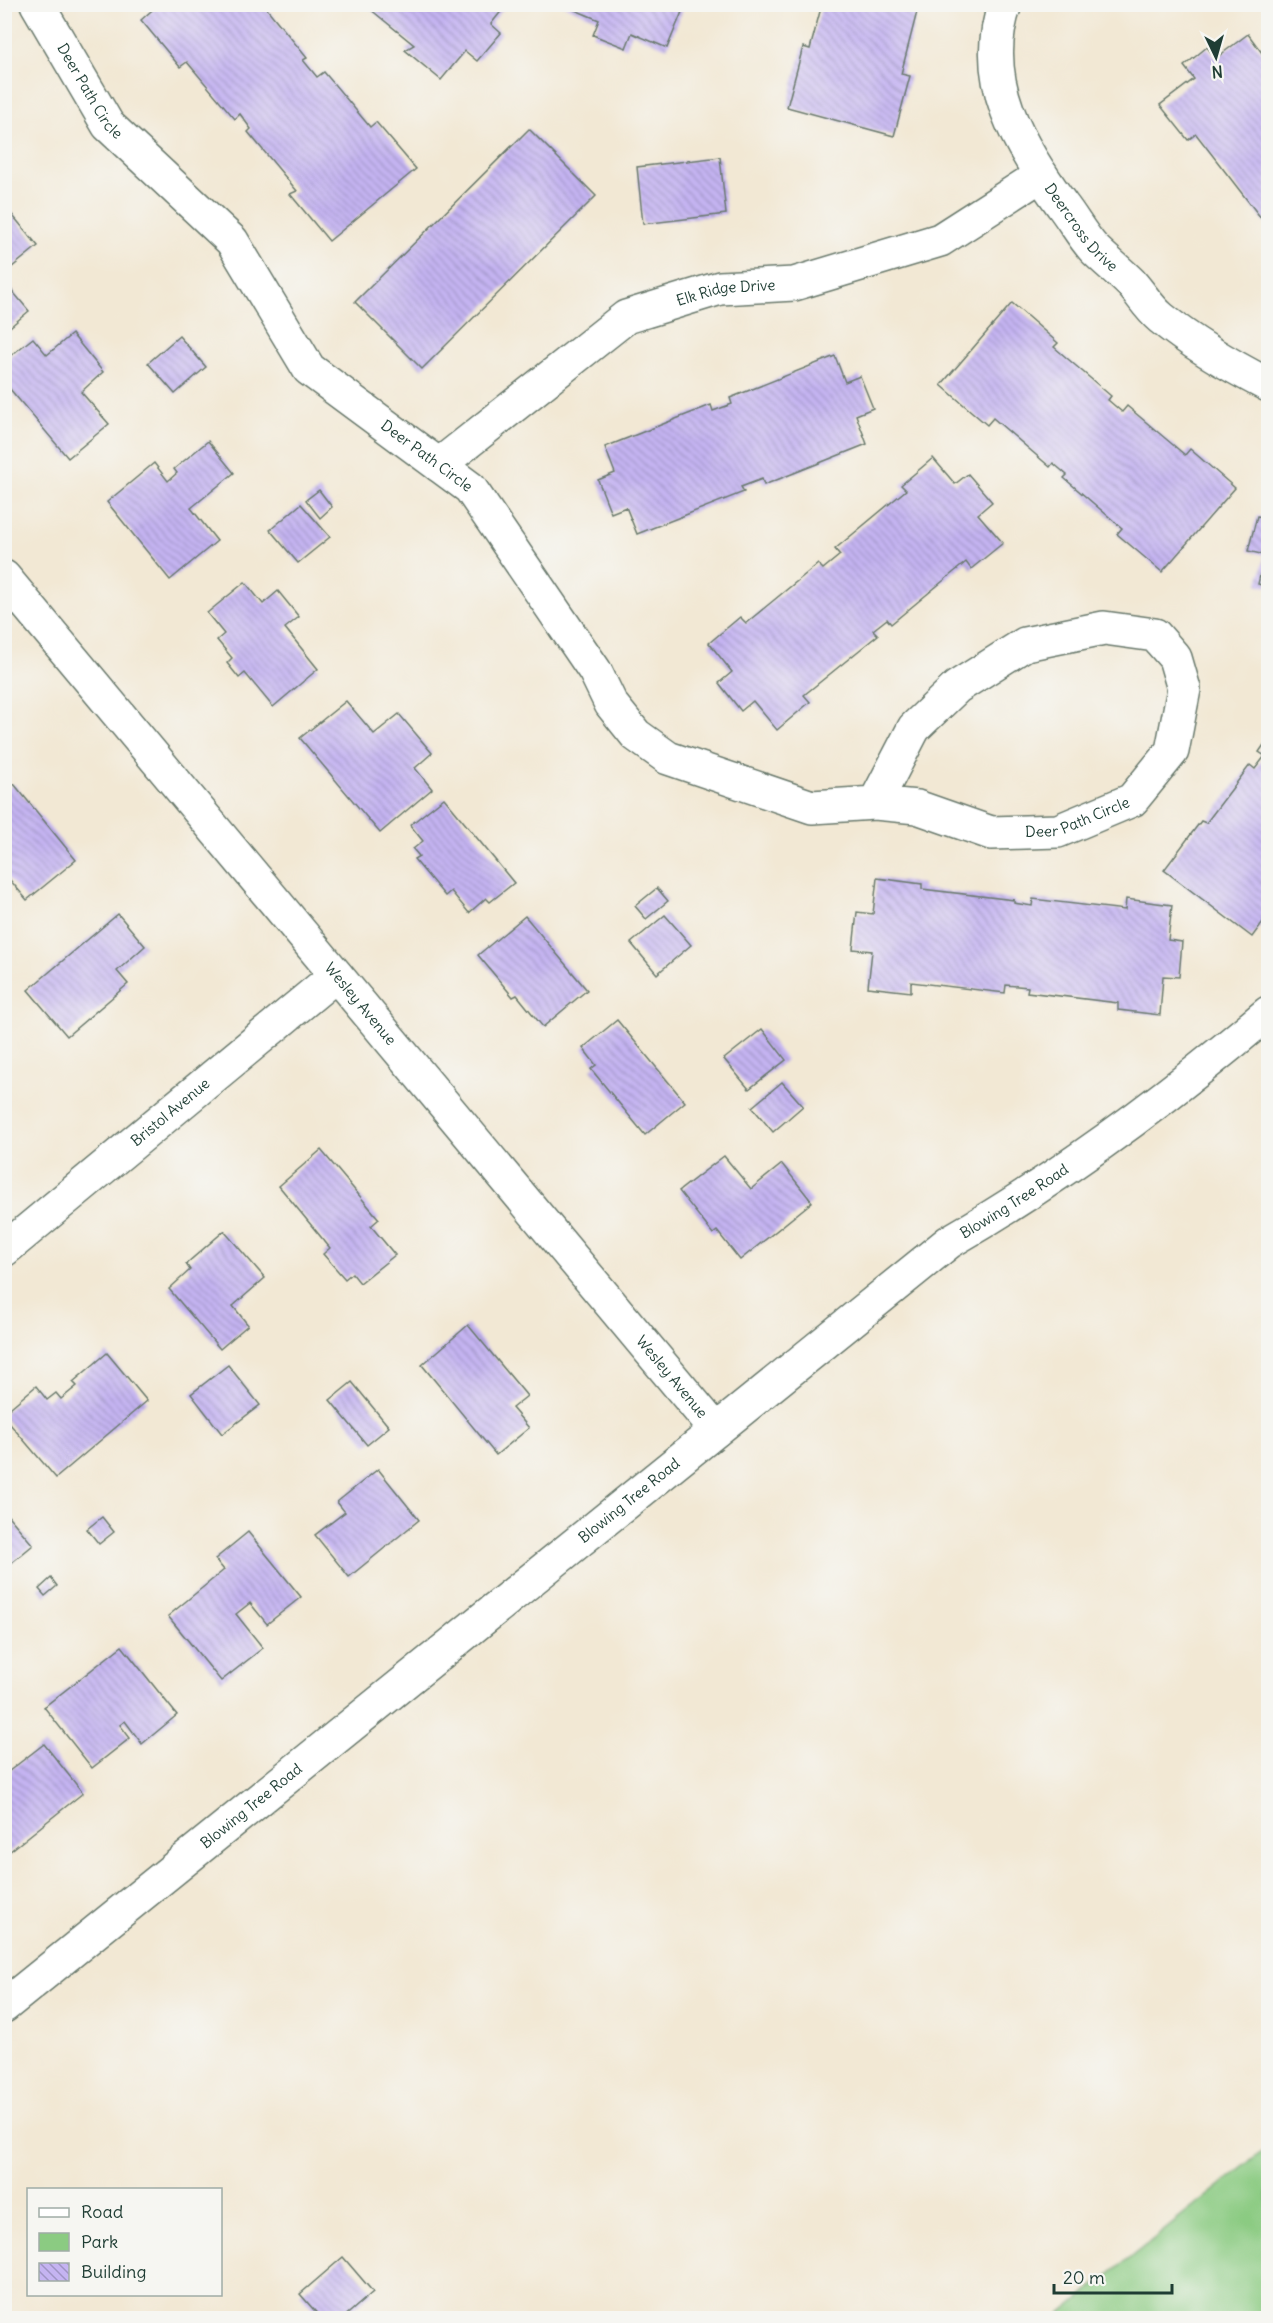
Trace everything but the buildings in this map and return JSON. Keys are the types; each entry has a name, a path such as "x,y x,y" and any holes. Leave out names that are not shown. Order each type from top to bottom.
{"street":[{"name":"Deer Path Circle","path":"37,4 108,125 232,242 309,369 470,488 595,671 610,704 636,735 668,758 812,807 875,803 916,807 991,833 1058,831 1132,800 1172,751 1184,689 1175,658 1155,635 1104,628 1025,644 957,687 914,728 875,803"},
{"name":"Deercross Drive","path":"1005,4 997,26 995,60 1001,94 1014,127 1041,175 1094,248 1130,283 1159,316 1232,366 1269,385"},
{"name":"Elk Ridge Drive","path":"439,465 626,317 720,288 794,284 940,240 1041,175"},
{"name":"Wesley Avenue","path":"4,577 716,1430"},
{"name":"Bristol Avenue","path":"4,1250 336,975"},
{"name":"Blowing Tree Road","path":"4,2006 949,1242 1024,1199 1223,1051 1269,1013"}],"green space":[{"path":"1268,2147 1268,2318 1055,2318"}]}
